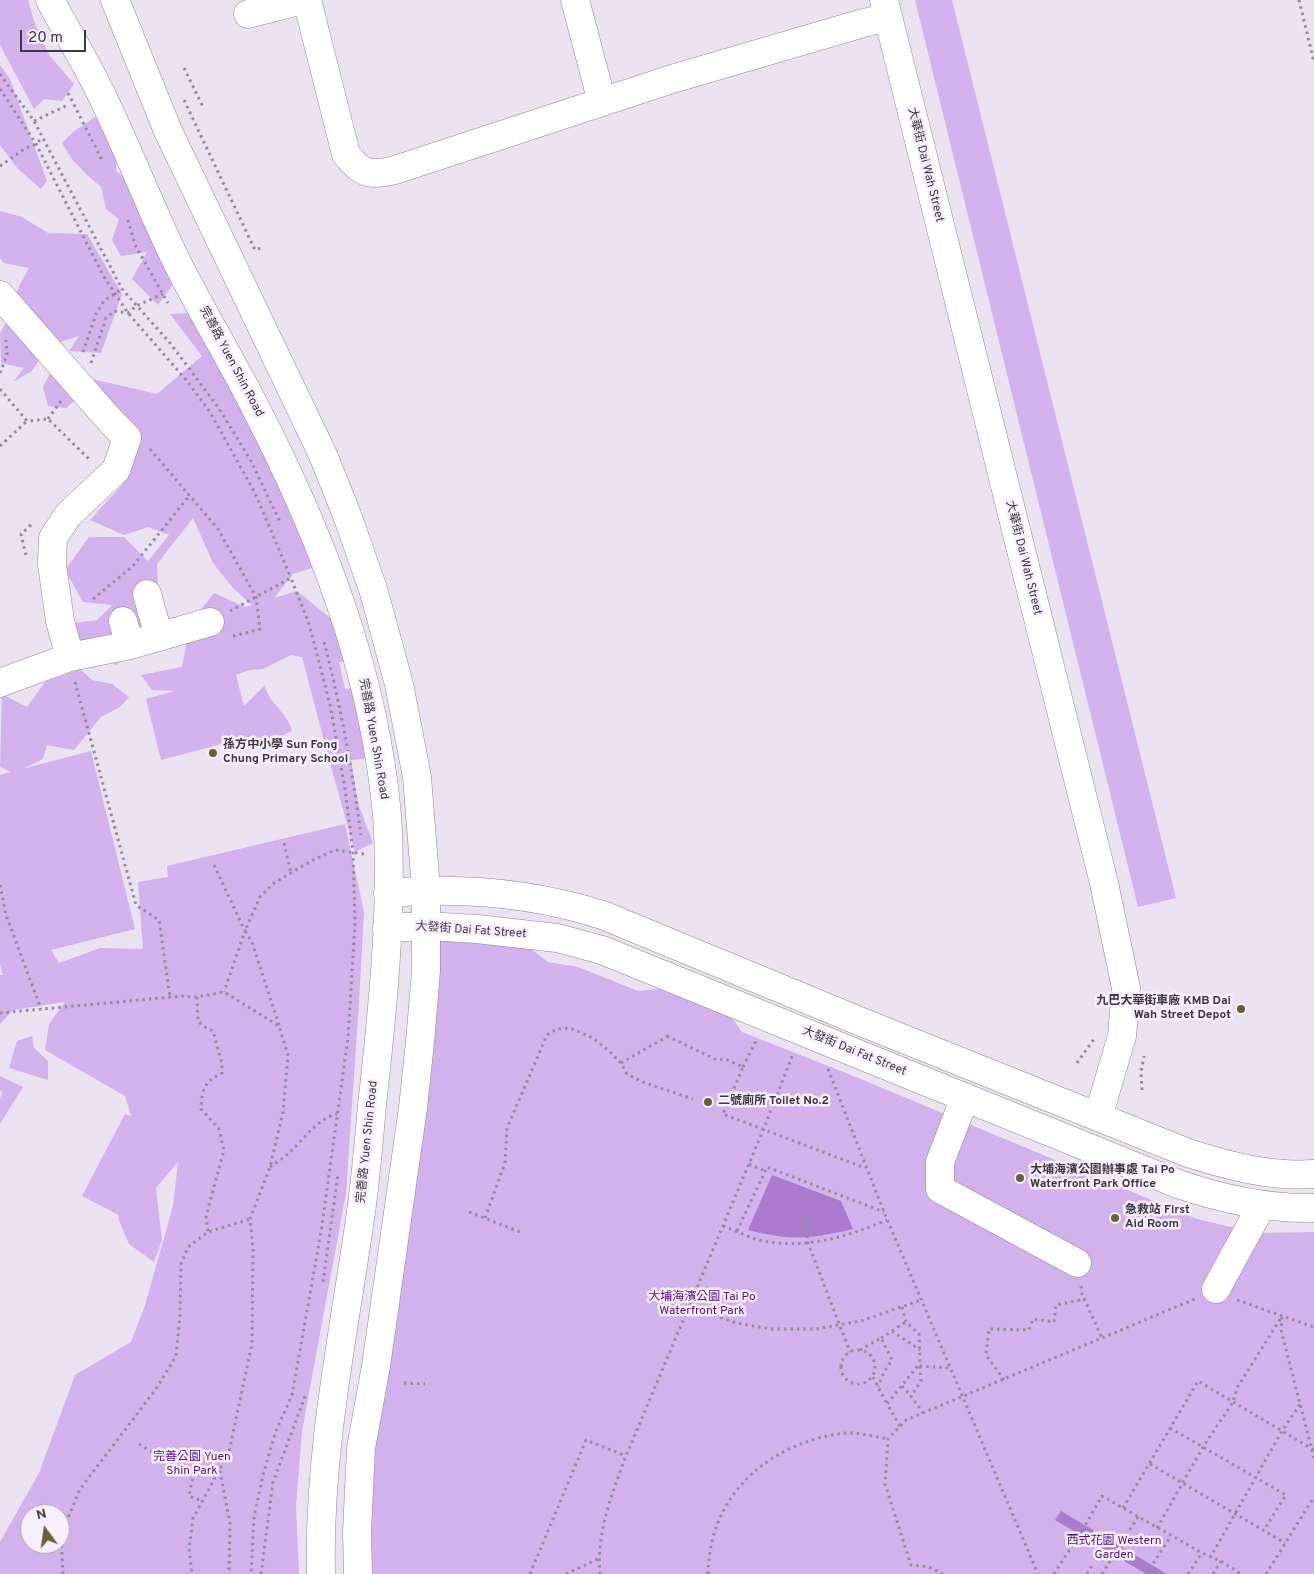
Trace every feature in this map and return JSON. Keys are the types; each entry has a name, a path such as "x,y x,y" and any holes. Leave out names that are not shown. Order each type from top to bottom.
{"main road":[{"name":"完善路 Yuen Shin Road","path":"50,0 104,98 173,256 256,409 311,525 350,632 379,757 387,813 372,857 388,893 380,1034 361,1211 332,1396 327,1440 322,1501 321,1574"},
{"path":"115,0 168,131 323,455 347,515 373,589 399,684 418,786 426,890 426,971 413,1108 376,1366 361,1448 357,1532 358,1574"},
{"path":"248,14 303,0"},
{"path":"307,0 346,154 354,164 365,172 377,175 691,74 860,24 886,8"},
{"path":"575,0 602,102"},
{"name":"大華街 Dai Wah Street","path":"886,8 1104,883 1126,988 1122,1036 1098,1117"},
{"path":"0,295 127,438 116,470 68,515 53,538 52,564 60,621 72,668"},
{"path":"147,594 159,637"},
{"path":"0,683 72,668 126,633 159,637 216,630"},
{"path":"388,893 426,890 529,897 580,908 605,916 864,1024 1188,1152 1225,1165 1250,1171 1278,1174 1314,1174"},
{"name":"大發街 Dai Fat Street","path":"387,928 427,926 557,938 602,950 1178,1184 1230,1199 1262,1205 1314,1208"},
{"path":"964,1097 940,1162 940,1189 1077,1263"},
{"path":"1216,1289 1262,1205"}],"path":[{"path":"1299,0 1314,62"},
{"path":"184,68 204,109"},
{"path":"0,74 34,121 122,288 170,343 218,407 250,459 283,530"},
{"path":"0,89 36,144 104,277 128,313 187,381 210,412 255,493 309,624 324,689 330,704 345,789 352,852 355,924 348,1038 321,1232 292,1395 276,1432 263,1475 254,1517 251,1574"},
{"path":"68,93 103,162"},
{"path":"182,94 255,250 261,248"},
{"path":"34,121 68,105"},
{"path":"0,166 26,148 36,144 42,138"},
{"path":"127,213 135,246 168,302"},
{"path":"48,419 82,353 96,314 104,301 122,288"},
{"path":"71,376 91,364 106,318 114,311 128,313 136,306 162,294"},
{"path":"0,373 7,355 5,333"},
{"path":"0,446 27,421"},
{"path":"148,446 218,529 256,597 260,629 216,630"},
{"path":"94,598 133,566 189,496"},
{"path":"216,630 256,597 291,578"},
{"path":"323,636 336,684 348,744 362,836"},
{"path":"72,668 136,905 159,920 170,998"},
{"path":"284,843 291,873"},
{"path":"363,845 372,857"},
{"path":"224,992 245,931 260,897 274,883 335,850 372,857"},
{"path":"192,1574 189,1549 193,1518 229,1452 252,1344 252,1248 250,1219 270,1167 283,1112 288,1055 252,942 214,865"},
{"path":"0,885 6,915 41,1009"},
{"path":"0,1013 197,997 224,992 279,1026"},
{"path":"197,997 198,1021 213,1031 222,1064 222,1072 211,1078 202,1092 201,1101 201,1109 219,1129 224,1150 206,1216 208,1232"},
{"path":"485,1218 505,1163 507,1128 547,1035 557,1029 570,1028 593,1038 621,1063 627,1074 694,1098"},
{"path":"761,1032 743,1067 723,1114 764,1128 866,1169"},
{"path":"621,1063 668,1036 717,1060 725,1059 743,1067"},
{"path":"600,1574 598,1559 609,1500 796,1047"},
{"path":"828,1068 887,1220 1038,1574"},
{"path":"270,1167 288,1154 317,1126 332,1115 337,1114"},
{"path":"749,1164 765,1171"},
{"path":"323,1282 340,1167"},
{"path":"738,1231 767,1167 884,1212"},
{"path":"1144,1218 1148,1201 1152,1194"},
{"path":"470,1212 520,1232"},
{"path":"805,1216 808,1243 850,1352"},
{"path":"63,1574 61,1535 80,1489 156,1389 176,1356 180,1316 181,1264 188,1247 208,1232 250,1219"},
{"path":"723,1226 761,1240 792,1245 838,1238 887,1220"},
{"path":"1077,1263 1082,1294 1102,1338"},
{"path":"943,1574 929,1567 911,1565 885,1484 888,1438 906,1420 962,1398 1216,1289 1233,1298 1314,1326"},
{"path":"1004,1380 986,1355 989,1329 1029,1330 1033,1319 1054,1322 1056,1305 1085,1299"},
{"path":"690,1306 736,1323 771,1329 816,1329 860,1322 921,1300"},
{"path":"902,1306 906,1322 919,1334 921,1380 911,1396"},
{"path":"1157,1528 1204,1447 1233,1402 1236,1390 1282,1316"},
{"path":"1282,1316 1282,1330 1314,1458"},
{"path":"860,1350 874,1359 875,1368 873,1377 866,1383 857,1385 848,1382 842,1375 840,1367 843,1358 850,1352 860,1350 906,1322"},
{"path":"892,1331 920,1350"},
{"path":"878,1387 884,1372 892,1360 881,1338"},
{"path":"920,1364 950,1368"},
{"path":"887,1404 920,1364"},
{"path":"873,1377 900,1426"},
{"path":"1123,1508 1198,1381 1313,1450"},
{"path":"404,1383 425,1384"},
{"path":"902,1386 923,1414"},
{"path":"261,1574 273,1482 290,1432 306,1398 307,1388"},
{"path":"1210,1558 1282,1431 1301,1403"},
{"path":"1170,1428 1286,1495 1264,1530"},
{"path":"708,1574 714,1534 723,1510 738,1488 756,1470 780,1452 819,1438 850,1433 888,1438"},
{"path":"530,1574 586,1440 626,1456"},
{"path":"139,1444 193,1477 189,1496 202,1501"},
{"path":"1150,1464 1285,1543"},
{"path":"220,1470 230,1524 229,1574"},
{"path":"1054,1574 1102,1496 1210,1558 1221,1561 1241,1574"},
{"path":"1266,1574 1314,1497"},
{"path":"1102,1574 1138,1517"},
{"path":"1146,1574 1171,1536"},
{"path":"1188,1574 1202,1553"},
{"path":"566,1574 598,1559"},
{"path":"1212,1574 1221,1561"},
{"path":"1087,1574 1092,1565"}],"green space":[{"path":"0,0 28,0 34,21 49,55 74,84 62,101 44,99 34,109 0,45"},
{"path":"915,0 952,0 1176,898 1138,907"},
{"path":"0,65 10,79 47,181 41,189 18,169 0,145"},
{"path":"95,117 116,148 116,171 125,178 177,279 158,305 132,279 147,252 121,256 112,240 119,219 106,209 101,187 71,158 62,143 73,132"},
{"path":"0,211 22,217 48,233 87,234 122,294 101,353 69,351 79,336 63,341 44,353 32,371 13,382 24,368 1,363 0,333 8,319 20,284 29,268 4,263 0,258"},
{"path":"190,313 325,564 293,574 274,598 297,591 340,626 363,660 339,662 345,689 371,686 374,758 351,760 358,803 373,843 355,852 302,657 291,655 263,669 250,670 236,675 244,706 265,685 270,697 287,719 292,731 258,747 248,737 161,760 146,699 175,691 152,690 141,675 182,667 190,624 214,593 245,607 252,605 233,588 213,563 193,518 157,564 159,618 116,665 75,648 68,624 97,620 112,605 83,602 65,570 89,537 124,537 148,561 169,535 148,527 124,535 90,520 123,484 139,435 92,379 157,394 202,356 170,314"},
{"path":"51,372 81,395 66,408 48,406 43,387"},
{"name":"完善公園 Yuen Shin Park","path":"80,669 92,680 112,684 129,697 120,707 101,717 74,750 47,745 43,759 22,769 91,751 135,929 51,950 59,963 100,948 143,949 138,882 168,877 167,866 345,824 364,912 359,1002 346,1193 302,1431 296,1507 299,1574 0,1574 0,1542 20,1507 20,1554 70,1554 70,1504 21,1504 39,1473 75,1375 131,1342 145,1305 173,1206 178,1162 156,1188 162,1240 154,1262 129,1244 118,1218 119,1215 82,1196 125,1114 131,1116 125,1096 45,1050 49,1024 65,1002 13,1010 0,1024 0,975 3,975 0,965 0,775 11,772 0,767 2,694 27,707 45,682"},
{"name":"大埔海濱公園 Tai Po Waterfront Park","path":"492,919 548,962 578,967 638,991 676,987 721,1003 742,1032 851,1075 1197,1219 1256,1233 1314,1232 1314,1574 357,1574 425,930"},
{"path":"32,1036 34,1048 48,1061 48,1080 9,1068 17,1041"},
{"path":"0,1076 23,1087 0,1124 0,1098 3,1092 0,1091"}],"shaded area":[{"path":"772,1175 841,1201 853,1229 812,1237 776,1236 748,1230"},
{"path":"1061,1511 1167,1574 1146,1574 1055,1520"}],"place":[{"name":"孫方中小學 Sun Fong Chung Primary School","path":"213,753"},
{"name":"九巴大華街車廠 KMB Dai Wah Street Depot","path":"1241,1009"},
{"name":"二號廁所 Toilet No.2","path":"708,1102"},
{"name":"大埔海濱公園辦事處 Tai Po Waterfront Park Office","path":"1020,1178"},
{"name":"急救站 First Aid Room","path":"1115,1218"}],"park label":[{"name":"西式花園 Western Garden","path":"1114,1549"}]}
